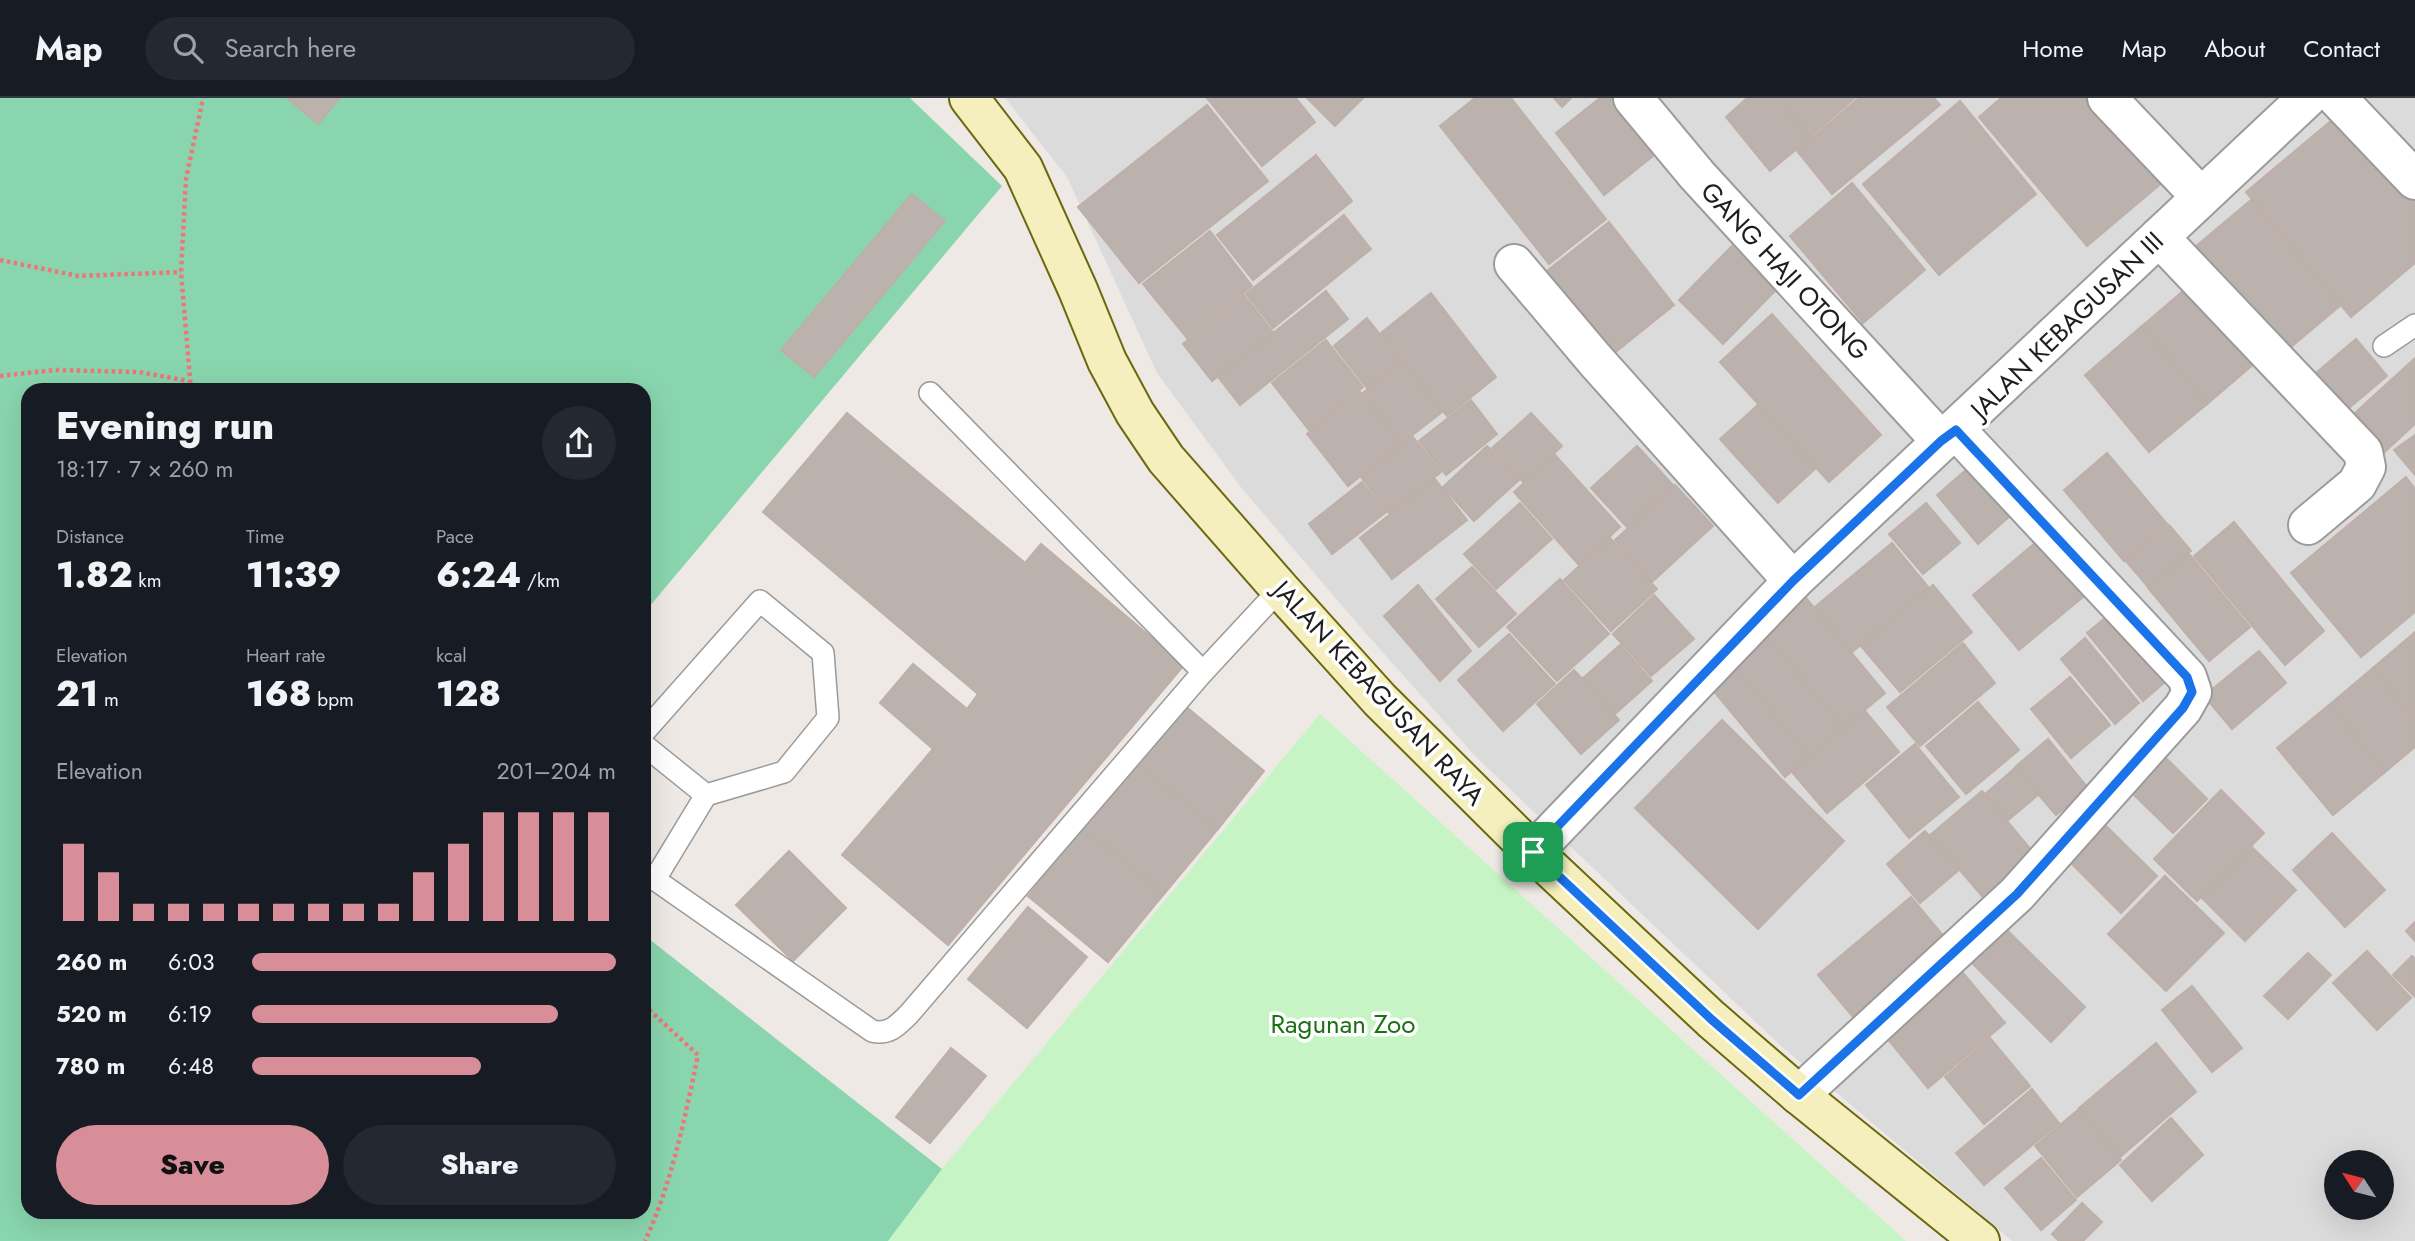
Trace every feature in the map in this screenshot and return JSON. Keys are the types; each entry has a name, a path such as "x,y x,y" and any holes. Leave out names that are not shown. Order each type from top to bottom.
{"main road":[{"name":"JALAN KEBAGUSAN RAYA","path":"969,98 1023,168 1078,289 1107,361 1135,413 1166,459 1280,589 1380,700 1533,852 1711,1019 1799,1095 1980,1241"}],"street":[{"name":"GANG HAJI OTONG","path":"1633,98 1697,175 2187,677 2192,692 2183,708 2017,894 1799,1095"},
{"path":"2107,98 2201,197"},
{"name":"JALAN KEBAGUSAN III","path":"1533,852 1793,581 2307,98"},
{"path":"2337,98 2415,180"},
{"path":"2159,237 2363,452 2367,467 2357,484 2308,525"},
{"path":"1514,264 1597,362 1793,581"}],"lane":[{"path":"2384,346 2415,324"},
{"path":"930,393 1203,672"},
{"path":"651,876 872,1031 883,1034 894,1029 1203,672 1280,589"},
{"path":"651,724 760,601 823,653 828,718 784,772 706,795 651,872"},
{"path":"651,751 706,795"}],"path":[{"path":"0,376 55,370 139,372 188,381 181,272 186,179 203,98"},
{"path":"0,260 79,276 181,272"},
{"path":"645,1241 653,1224 684,1126 698,1055 651,1011"}],"shaded area":[{"path":"1005,98 2415,98 2415,1241 2012,1241 1780,1045 1475,756 1243,490 1157,373 1067,177"}],"green space":[{"path":"0,98 910,98 1002,186 651,605 651,383 21,383 21,1219 651,1219 651,940 942,1169 888,1241 0,1241"},
{"name":"Ragunan Zoo","path":"1320,714 1906,1241 888,1241 942,1169"}],"building":[{"path":"287,98 340,98 318,124"},
{"path":"1207,98 1296,98 1315,122 1262,166"},
{"path":"1307,98 1363,98 1335,126"},
{"path":"1475,98 1511,98 1606,219 1549,264 1440,126"},
{"path":"1554,98 1571,98 1562,107"},
{"path":"1600,98 1615,98 1658,152 1604,195 1556,133"},
{"path":"1747,98 1777,98 1810,138 1770,171 1726,117"},
{"path":"1778,98 1855,98 1810,137"},
{"path":"1859,98 1934,98 1940,105 1832,194 1797,151"},
{"path":"2001,98 2093,98 2163,182 2087,246 1979,117"},
{"path":"1960,101 2036,194 1939,275 1863,184"},
{"path":"1207,105 1268,181 1139,283 1078,207"},
{"path":"2344,110 2415,196 2415,263 2351,317 2246,192"},
{"path":"1316,155 1352,201 1253,280 1217,235"},
{"path":"1852,183 1925,270 1863,323 1790,236"},
{"path":"912,194 945,221 814,377 781,350"},
{"path":"2251,200 2340,306 2279,357 2190,251"},
{"path":"1344,215 1371,249 1273,328 1246,294"},
{"path":"1609,222 1674,305 1613,354 1547,271"},
{"path":"1210,231 1252,286 1187,338 1143,284"},
{"path":"1732,246 1775,291 1723,344 1679,300"},
{"path":"2196,280 2261,358 2207,404 2142,326"},
{"path":"1326,291 1348,319 1240,405 1218,377"},
{"path":"1431,293 1496,377 1447,416 1381,333"},
{"path":"1244,295 1273,332 1212,381 1183,344"},
{"path":"1772,314 1881,435 1829,482 1720,362"},
{"path":"1367,318 1401,361 1367,388 1334,346"},
{"path":"2142,326 2207,404 2149,452 2085,375"},
{"path":"2356,339 2387,376 2336,419 2305,382"},
{"path":"1326,340 1363,387 1309,430 1272,383"},
{"path":"2415,358 2415,424 2377,459 2345,422"},
{"path":"1403,362 1442,412 1402,443 1363,393"},
{"path":"1360,392 1401,444 1348,486 1307,434"},
{"path":"1471,400 1497,434 1446,475 1419,441"},
{"path":"1758,405 1815,469 1778,503 1720,439"},
{"path":"847,413 1025,563 1041,544 1184,665 948,945 842,855 933,749 880,703 913,664 967,709 978,694 763,512"},
{"path":"1531,413 1562,446 1523,482 1492,448"},
{"path":"2415,435 2415,475 2394,450"},
{"path":"1413,437 1441,472 1389,513 1361,477"},
{"path":"1487,446 1519,480 1474,521 1443,487"},
{"path":"1637,446 1673,485 1627,527 1591,488"},
{"path":"2107,453 2167,524 2124,561 2064,490"},
{"path":"1555,455 1620,527 1579,565 1514,492"},
{"path":"1975,462 2016,511 1978,544 1937,495"},
{"path":"2406,477 2415,489 2415,612 2361,657 2291,573"},
{"path":"1435,479 1467,520 1392,579 1360,538"},
{"path":"1362,482 1386,512 1332,554 1309,524"},
{"path":"1675,485 1713,526 1652,582 1615,540"},
{"path":"1520,503 1552,539 1496,589 1464,554"},
{"path":"1926,503 1960,543 1923,574 1889,534"},
{"path":"2234,522 2324,631 2285,665 2194,556"},
{"path":"2169,525 2191,551 2148,587 2126,561"},
{"path":"1610,538 1657,589 1611,631 1564,580"},
{"path":"2041,538 2088,593 2019,650 1973,595"},
{"path":"1892,543 1929,588 1852,652 1815,607"},
{"path":"2189,554 2250,627 2209,661 2148,588"},
{"path":"1472,567 1516,614 1479,647 1436,599"},
{"path":"1560,579 1609,634 1557,681 1507,627"},
{"path":"1418,585 1471,651 1440,681 1384,616"},
{"path":"1933,585 1972,632 1900,692 1861,646"},
{"path":"1654,595 1694,639 1651,676 1613,634"},
{"path":"1806,598 1885,693 1843,728 1764,634"},
{"path":"2116,609 2172,676 2143,701 2087,633"},
{"path":"2415,632 2415,720 2373,668"},
{"path":"1509,634 1555,684 1503,731 1458,680"},
{"path":"1764,634 1843,728 1809,756 1730,662"},
{"path":"2085,638 2139,703 2115,724 2061,659"},
{"path":"1963,643 1995,683 1920,746 1887,707"},
{"path":"1620,645 1652,681 1615,714 1583,678"},
{"path":"2259,651 2286,683 2232,729 2204,696"},
{"path":"1730,662 1809,756 1785,777 1706,682"},
{"path":"2373,668 2415,720 2415,747 2385,772 2329,705"},
{"path":"1574,670 1619,720 1581,754 1537,704"},
{"path":"2070,677 2110,725 2071,758 2031,709"},
{"path":"1978,702 2019,750 1966,794 1926,746"},
{"path":"1184,705 1264,771 1218,829 1137,763"},
{"path":"2329,705 2385,772 2333,815 2277,748"},
{"path":"1865,711 1899,752 1827,813 1792,772"},
{"path":"1722,720 1844,841 1758,929 1635,808"},
{"path":"2048,739 2088,788 2056,815 2015,767"},
{"path":"1915,744 1959,797 1909,838 1866,785"},
{"path":"2160,752 2207,799 2173,833 2126,787"},
{"path":"1137,763 1218,829 1164,894 1083,828"},
{"path":"2015,768 2038,795 2007,821 1985,794"},
{"path":"2221,790 2264,833 2197,901 2154,859"},
{"path":"1982,791 2033,852 1982,896 1930,835"},
{"path":"2103,823 2157,876 2121,913 2067,859"},
{"path":"1083,828 1164,894 1108,962 1028,896"},
{"path":"1925,831 1959,870 1920,903 1887,864"},
{"path":"2332,833 2385,890 2345,927 2293,870"},
{"path":"2252,847 2296,890 2245,941 2202,898"},
{"path":"789,851 846,908 793,961 736,905"},
{"path":"2165,876 2224,933 2166,991 2108,934"},
{"path":"1911,897 1946,939 1853,1017 1818,975"},
{"path":"1028,907 1087,957 1027,1028 968,979"},
{"path":"2415,922 2415,941 2406,931"},
{"path":"2004,927 2085,1007 2051,1042 1970,961"},
{"path":"2367,951 2411,998 2377,1030 2333,983"},
{"path":"2308,953 2331,975 2288,1019 2264,996"},
{"path":"2412,956 2415,959 2415,997 2393,975"},
{"path":"1963,973 2005,1023 1928,1088 1887,1038"},
{"path":"2192,986 2242,1048 2212,1072 2162,1010"},
{"path":"1990,1038 2030,1086 1984,1124 1945,1077"},
{"path":"2156,1043 2196,1092 2120,1157 2079,1108"},
{"path":"951,1048 986,1076 930,1143 896,1117"},
{"path":"2032,1089 2059,1123 1984,1185 1956,1153"},
{"path":"2078,1110 2121,1160 2077,1197 2035,1146"},
{"path":"2171,1118 2203,1155 2152,1201 2120,1165"},
{"path":"2041,1158 2076,1200 2041,1230 2005,1188"},
{"path":"2082,1203 2102,1222 2083,1241 2059,1241 2052,1234"}],"route":[{"path":"1956,430 2187,677 2192,692 2183,708 2017,894 1799,1095 1711,1019 1533,852 1793,581 1941,441 1956,430"}]}
